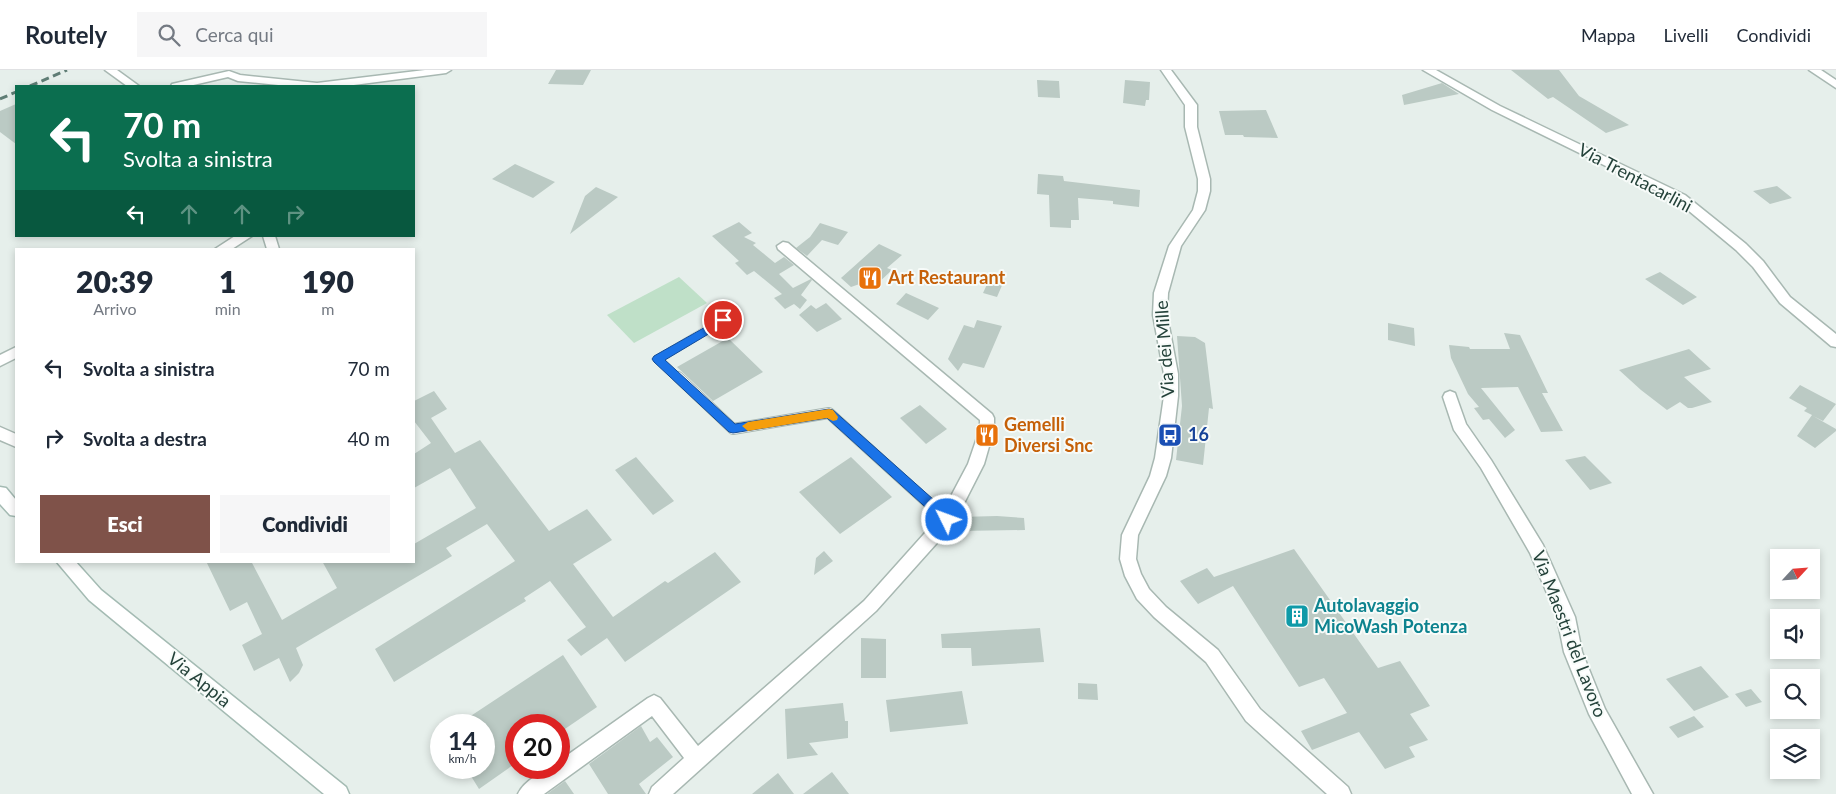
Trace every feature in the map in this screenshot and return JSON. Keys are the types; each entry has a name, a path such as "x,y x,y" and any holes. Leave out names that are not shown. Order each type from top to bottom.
{"street":[{"path":"110,70 132,85"},
{"path":"327,85 446,70"},
{"name":"Via dei Mille","path":"1166,70 1191,105 1191,127 1204,179 1204,191 1199,210 1175,246 1161,293 1160,315 1171,374 1171,396 1163,458 1158,476 1130,535 1128,559 1133,576 1144,594 1160,612 1212,656 1252,715 1341,794"},
{"name":"Via Trentacarlini","path":"1428,70 1496,108 1681,198 1741,248 1758,264 1785,300 1836,342"},
{"path":"1814,70 1836,85"},
{"path":"180,85 234,72 238,78 307,85"},
{"path":"223,248 244,237"},
{"path":"659,794 870,606 947,520 976,464 987,429 987,418 783,246"},
{"name":"Via Maestri del Lavoro","path":"1450,396 1459,426 1486,464 1537,550 1566,617 1573,652 1598,714 1643,794"},
{"path":"0,433 15,440"},
{"path":"0,493 15,509"},
{"name":"Via Appia","path":"66,563 95,595 339,794"},
{"path":"528,794 654,704 697,759"}],"lane":[{"path":"723,320 658,359 733,429 829,413 947,520"}],"green space":[{"path":"679,277 707,303 634,343 607,315"}],"building":[{"path":"556,70 591,70 583,85 548,84"},
{"path":"1511,70 1559,70 1579,96 1629,125 1606,133 1553,97 1548,99"},
{"path":"1037,80 1059,81 1060,98 1038,97"},
{"path":"1125,80 1150,82 1149,100 1146,100 1145,106 1123,103"},
{"path":"1442,83 1459,94 1404,105 1402,95"},
{"path":"15,104 15,143 0,132 0,111"},
{"path":"1266,110 1278,138 1225,135 1219,111"},
{"path":"515,164 555,182 533,198 492,179"},
{"path":"1038,174 1063,176 1064,181 1140,190 1139,207 1113,204 1113,201 1078,198 1079,220 1071,220 1071,228 1050,227 1049,195 1037,194"},
{"path":"1777,186 1792,198 1770,204 1753,191"},
{"path":"596,187 618,197 570,234 585,196"},
{"path":"739,222 752,233 744,237 756,243 753,245 775,263 784,257 794,265 779,274 793,288 812,280 801,295 807,300 800,309 794,304 785,309 774,298 782,294 754,271 747,275 735,263 739,261 712,236"},
{"path":"820,223 848,232 838,245 822,240 807,256 796,248 810,237"},
{"path":"879,244 902,255 887,268 892,270 876,285 868,281 851,287 841,278"},
{"path":"1660,272 1697,297 1683,305 1645,279"},
{"path":"989,280 1003,283 997,297 983,293"},
{"path":"906,293 939,308 928,320 896,304"},
{"path":"826,303 842,319 817,332 799,315 811,305 816,309"},
{"path":"977,320 1002,326 984,368 963,363 958,371 948,359 964,325 974,328"},
{"path":"1388,323 1414,328 1415,346 1388,340"},
{"path":"1504,333 1520,335 1548,393 1542,393 1563,431 1541,432 1518,387 1481,388 1515,430 1505,438 1489,419 1483,420 1474,408 1479,407 1468,394 1451,358 1449,345 1469,347 1470,349 1510,349"},
{"path":"1177,336 1195,337 1205,343 1213,409 1209,408 1203,465 1176,460 1182,406"},
{"path":"728,338 763,372 713,401 677,367"},
{"path":"1689,349 1711,369 1684,377 1712,402 1688,408 1680,402 1667,410 1619,370"},
{"path":"1800,385 1836,404 1823,421 1813,416 1836,429 1815,448 1797,436 1812,415 1804,411 1807,408 1789,398"},
{"path":"434,391 447,409 431,418 455,453 480,440 549,531 587,509 612,540 573,564 613,617 665,581 668,583 715,552 741,582 625,662 607,638 581,656 567,640 586,627 550,581 524,598 526,601 394,682 375,649 515,561 487,524 446,548 452,556 296,648 303,665 299,673 290,682 279,658 254,671 242,645 262,634 247,602 230,611 207,563 252,563 282,620 337,588 323,563 415,563 415,543 476,508 450,468 415,487 415,453 431,443 415,422 415,400"},
{"path":"920,405 947,429 926,444 900,418"},
{"path":"1585,456 1612,483 1590,490 1565,460"},
{"path":"636,457 674,501 653,515 615,470"},
{"path":"851,457 892,497 840,534 799,492"},
{"path":"997,516 1024,518 1025,530 960,531 959,517"},
{"path":"1294,549 1378,668 1400,661 1430,706 1410,714 1428,740 1409,747 1415,757 1385,769 1359,732 1312,750 1301,731 1347,713 1324,678 1299,687 1233,586 1198,604 1180,581 1207,568 1214,577"},
{"path":"824,551 833,561 814,575 816,558"},
{"path":"1040,628 1044,662 972,666 971,648 942,648 941,634"},
{"path":"861,638 886,639 886,678 861,678"},
{"path":"563,655 597,707 570,725 570,714 505,714 505,771 495,778 495,714 474,714"},
{"path":"1701,666 1729,697 1694,711 1666,679"},
{"path":"1078,683 1097,684 1098,700 1078,699"},
{"path":"1751,689 1762,702 1746,707 1735,694"},
{"path":"962,691 968,724 890,732 886,700"},
{"path":"843,703 845,721 848,721 848,738 809,743 818,755 787,759 785,709"},
{"path":"1694,716 1704,727 1678,738 1669,727"},
{"path":"641,726 650,742 657,737 673,757 639,784 646,794 608,794 589,764"},
{"path":"832,772 849,794 803,794"},
{"path":"778,773 794,794 752,794"},
{"path":"473,779 493,779 479,789"},
{"path":"565,781 574,794 547,794"}],"railway":[{"path":"32,85 67,70"},
{"path":"0,99 15,92"}],"slow traffic":[{"path":"748,426 829,413 833,417"}],"place":[{"name":"Art Restaurant","path":"870,278"},
{"name":"Gemelli Diversi Snc","path":"987,435"},
{"name":"16","path":"1170,435"},
{"name":"Autolavaggio MicoWash Potenza","path":"1297,616"}],"route":[{"path":"723,320 658,359 733,429 829,413 947,520"}]}
